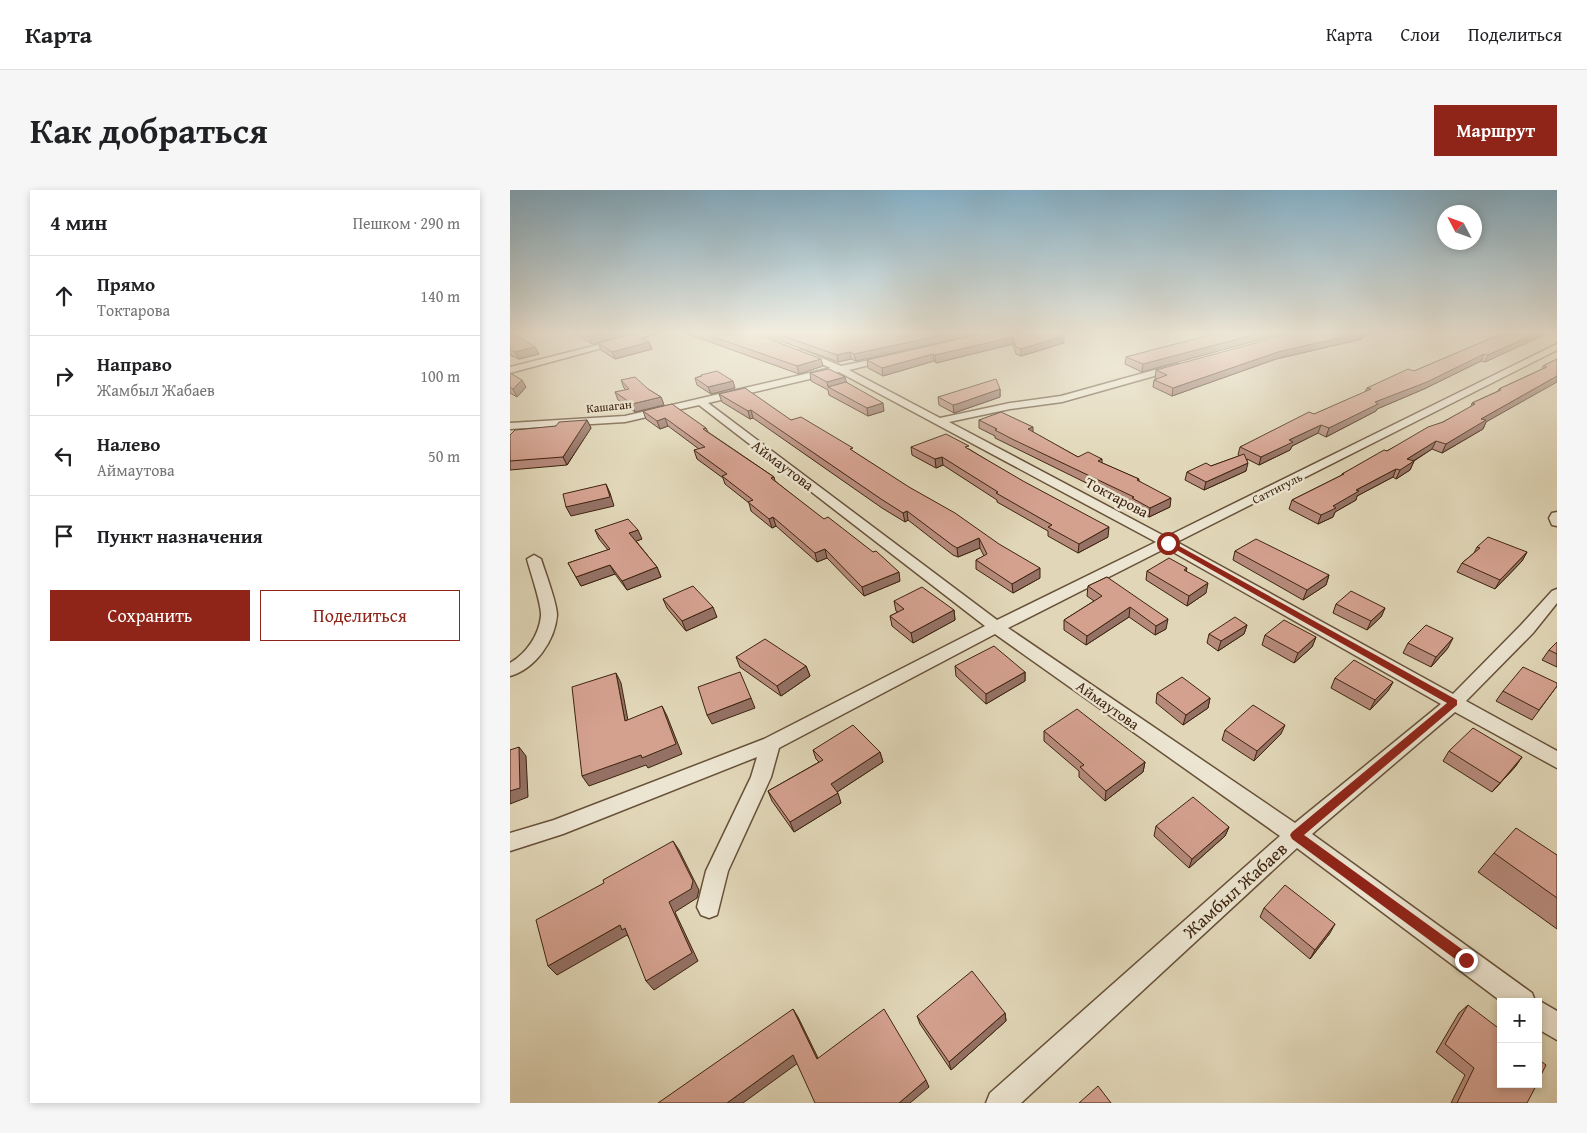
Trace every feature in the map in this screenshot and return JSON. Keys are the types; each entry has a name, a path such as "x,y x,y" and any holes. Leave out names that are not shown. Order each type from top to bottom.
{"street":[{"name":"Кашаган","path":"510,426 625,419 817,375"},
{"name":"Токтарова","path":"852,375 1168,543 1454,703"},
{"path":"939,421 1010,406 1062,399 1148,375"},
{"name":"Саттигуль","path":"510,842 556,828 771,744 996,627 1168,543 1502,375"},
{"name":"Аймаутова","path":"700,402 996,627 1296,835 1518,998"},
{"path":"1557,516 1555,518 1557,522"},
{"path":"510,670 524,662 534,652 544,633 549,614 534,559"},
{"name":"Жамбыл Жабаев","path":"1000,1103 1296,835 1454,703 1527,629 1557,594"},
{"path":"1454,703 1557,760"},
{"path":"709,907 717,871 761,777 771,744"},
{"path":"1542,1016 1557,1027"}],"building":[{"path":"510,375 522,380 513,389 510,387"},
{"path":"701,375 723,375 733,381 708,387 695,378"},
{"path":"813,375 840,375 845,377 827,382"},
{"path":"1167,375 1212,375 1173,388 1154,380"},
{"path":"1396,375 1442,375 1375,402 1378,404 1329,428 1321,425 1289,440 1293,442 1261,457 1240,447 1309,412 1314,414 1371,389 1367,388"},
{"path":"1530,375 1557,375 1481,419 1486,420 1446,444 1436,441 1407,459 1414,461 1400,470 1396,469 1356,490 1359,491 1333,506 1336,508 1321,515 1292,500 1344,474 1342,474 1384,450 1387,451 1428,427 1443,422 1475,404 1472,403 1501,390 1499,389"},
{"path":"635,377 648,389 661,397 632,404 615,392 629,389 621,380"},
{"path":"996,379 1000,389 957,404 953,405 938,397"},
{"path":"846,382 883,403 867,408 828,387"},
{"path":"745,388 791,420 801,417 853,448 850,449 1040,568 1012,584 976,560 987,554 979,538 957,548 907,511 903,513 881,499 751,410 748,411 719,394"},
{"path":"672,404 706,428 703,429 774,477 771,478 824,519 828,517 873,552 876,551 899,572 862,587 825,549 815,553 773,517 769,519 748,502 753,500 722,476 727,474 694,450 705,447 665,418 657,421 643,411"},
{"path":"1001,412 1033,427 1028,429 1078,457 1088,452 1102,459 1098,461 1139,479 1137,480 1171,498 1150,508 1132,498 1134,497 1012,439 979,420"},
{"path":"587,420 563,457 510,461 510,435 515,430 556,426 559,422"},
{"path":"946,434 969,446 965,447 1023,481 1109,527 1079,544 1048,527 1052,525 996,493 998,492 942,457 935,459 911,447"},
{"path":"1244,454 1248,463 1206,482 1187,472 1206,463 1211,466"},
{"path":"606,484 610,497 566,507 563,494"},
{"path":"628,519 638,530 629,533 657,567 622,581 610,565 576,577 568,563 610,549 595,530"},
{"path":"1488,537 1527,552 1500,580 1462,563 1480,548 1477,547"},
{"path":"1256,539 1329,575 1307,590 1235,551"},
{"path":"1169,558 1187,568 1184,570 1208,583 1189,596 1147,571"},
{"path":"1107,577 1168,619 1156,626 1130,607 1087,636 1064,620 1102,596 1088,586"},
{"path":"693,586 713,607 682,621 663,599"},
{"path":"922,587 954,610 911,633 890,616 904,609 894,601"},
{"path":"1351,591 1385,608 1371,621 1336,604"},
{"path":"1235,617 1247,625 1221,641 1209,634"},
{"path":"1284,620 1316,637 1298,653 1265,635"},
{"path":"1426,625 1453,638 1436,657 1408,643"},
{"path":"765,639 806,666 777,686 736,657"},
{"path":"1557,642 1557,654 1549,650"},
{"path":"994,646 1025,672 986,694 955,666"},
{"path":"1354,660 1393,682 1375,700 1335,678"},
{"path":"1523,667 1557,683 1557,686 1539,710 1503,691"},
{"path":"740,672 751,698 707,715 698,687"},
{"path":"616,673 625,721 662,706 676,744 642,758 641,755 582,776 572,687"},
{"path":"1182,677 1210,698 1186,715 1157,693"},
{"path":"1253,705 1285,725 1257,751 1225,730"},
{"path":"1077,709 1145,762 1106,791 1080,767 1084,765 1044,731"},
{"path":"853,725 880,752 831,784 838,793 790,822 768,791 823,760 813,750"},
{"path":"1473,728 1522,757 1500,783 1449,751"},
{"path":"519,747 520,788 510,791 510,750"},
{"path":"1193,797 1229,827 1192,859 1156,826"},
{"path":"1516,828 1557,855 1557,898 1494,853"},
{"path":"673,841 693,881 691,889 669,902 692,953 646,981 625,928 622,930 620,925 548,966 536,920 604,883 603,880"},
{"path":"1285,885 1335,924 1315,950 1264,908"},
{"path":"972,971 1005,1013 949,1062 917,1016"},
{"path":"1468,1005 1497,1027 1497,1088 1535,1088 1527,1103 1457,1103 1474,1068 1445,1044"},
{"path":"793,1009 817,1059 884,1009 926,1080 899,1103 815,1103 793,1055 727,1103 658,1103"},
{"path":"1542,1062 1546,1065 1542,1073"},
{"path":"1098,1086 1111,1103 1079,1103"}],"route":[{"path":"1168,543 1454,703 1296,835 1466,960"}]}
